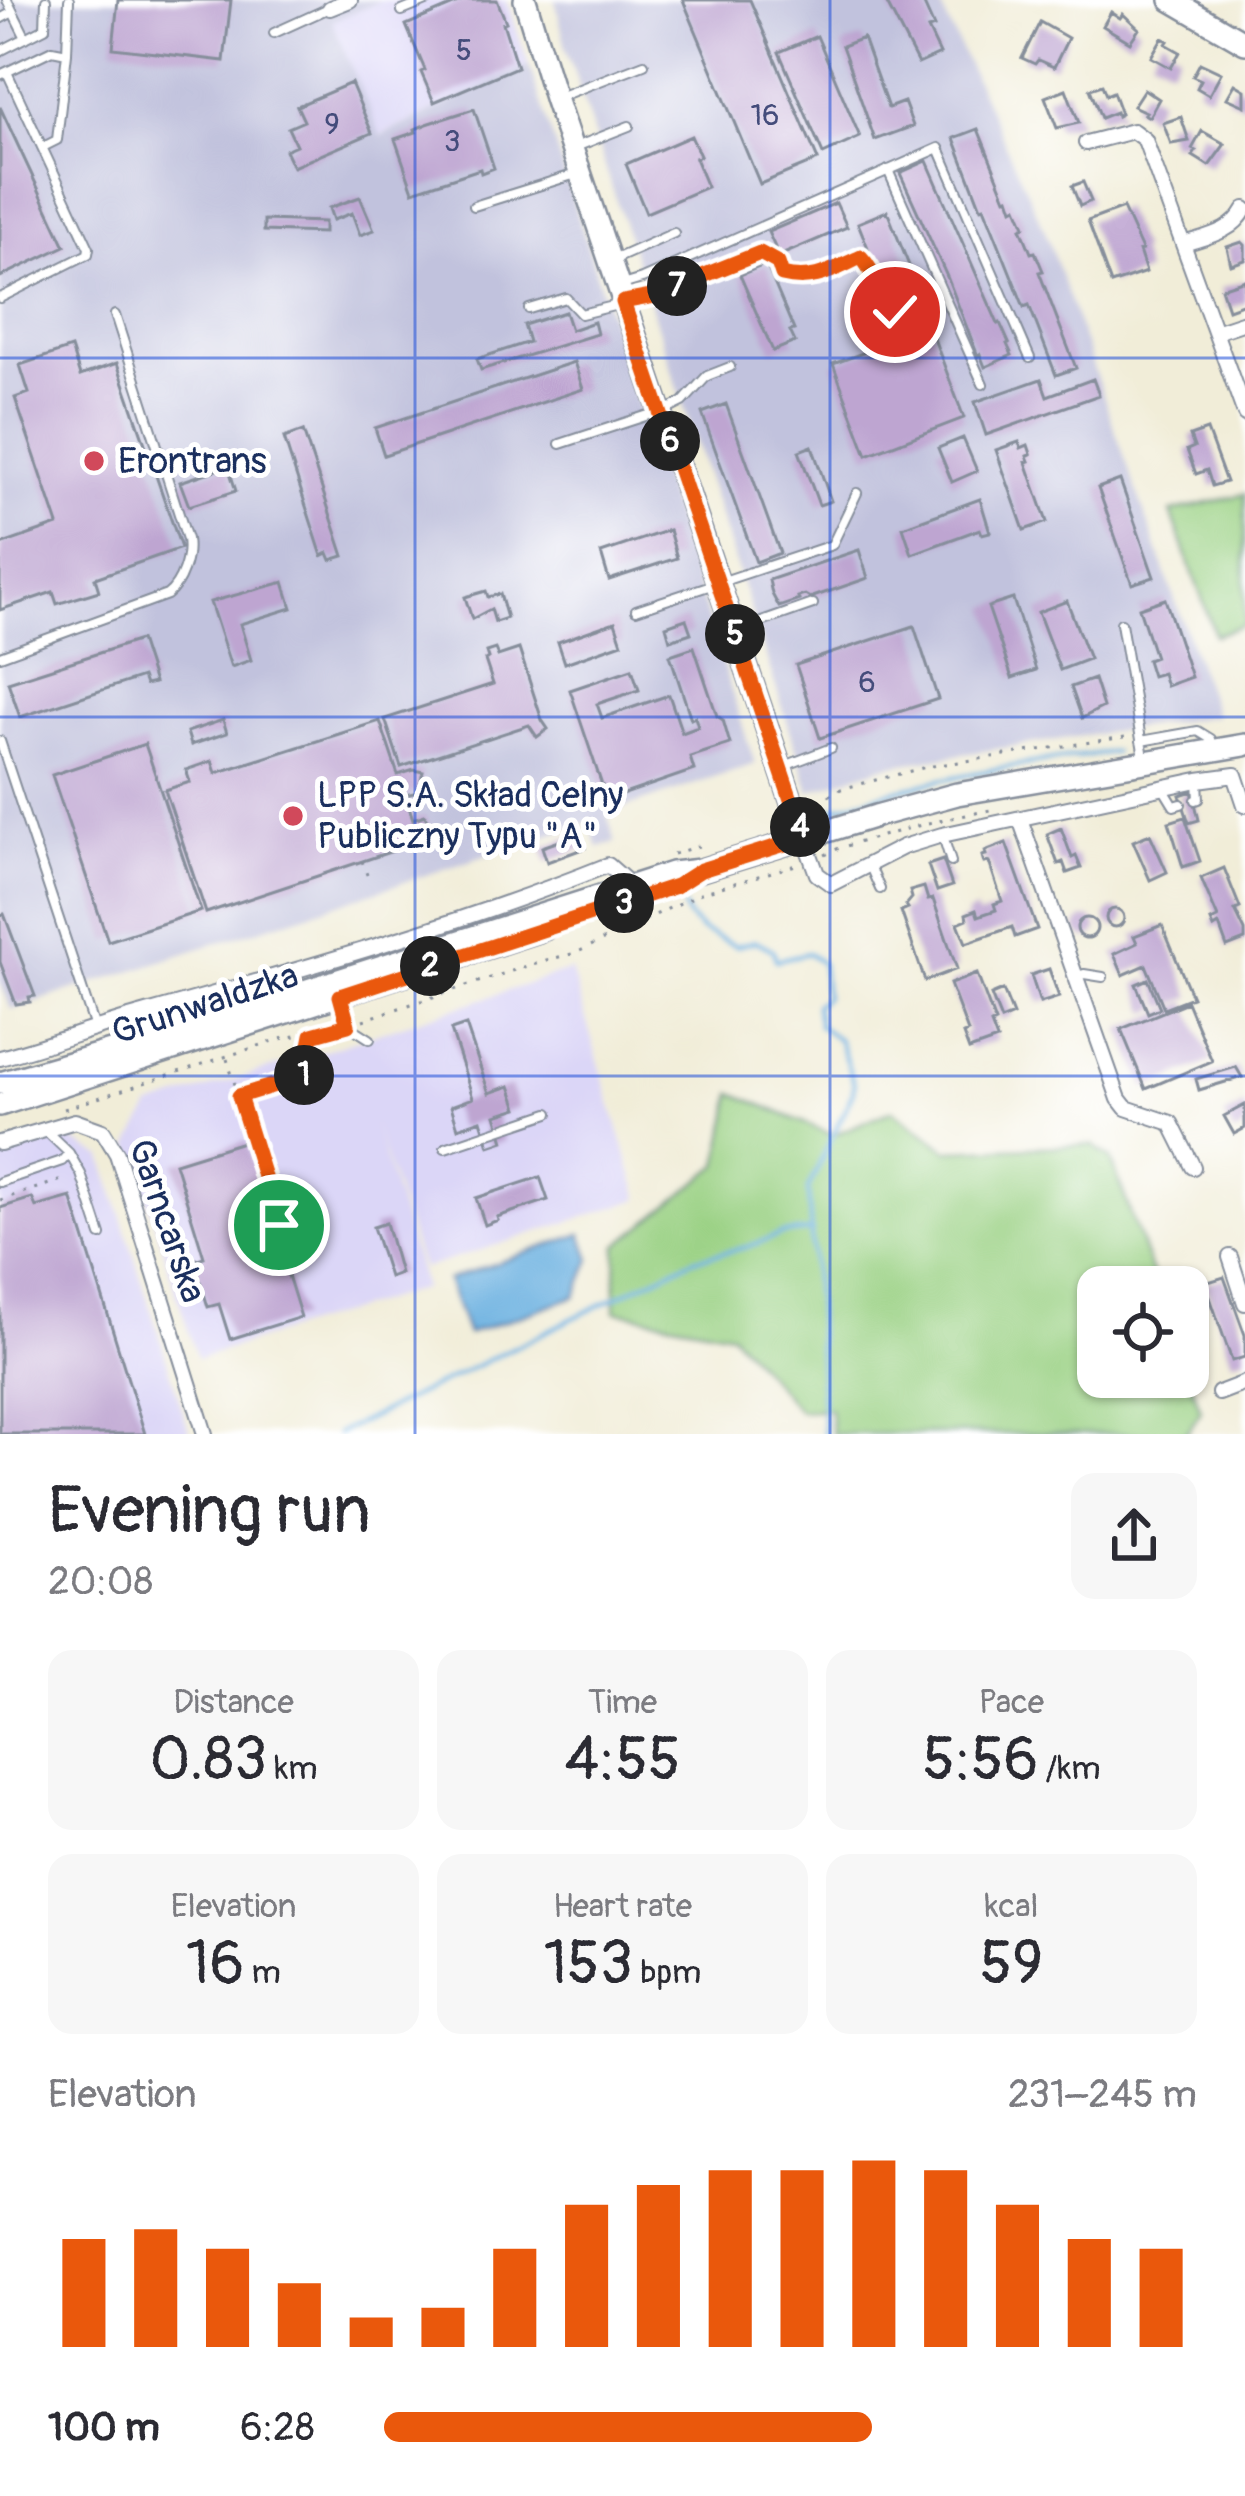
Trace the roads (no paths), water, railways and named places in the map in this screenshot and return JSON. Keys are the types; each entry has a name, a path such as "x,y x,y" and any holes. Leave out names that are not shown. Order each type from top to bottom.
{"main road":[{"path":"525,0 804,838"},
{"path":"1171,0 1245,44"},
{"name":"Grunwaldzka","path":"0,1105 672,873 701,870 957,794 1142,747 1214,751 1245,745"},
{"name":"Grunwaldzka","path":"0,1083 340,988 676,886 701,870"}],"street":[{"path":"330,8 350,0"},
{"path":"1086,143 1133,130 1149,147 1245,414"},
{"path":"1184,244 1230,228 1245,209"},
{"path":"1215,332 1245,322"},
{"path":"804,838 817,874 831,884 868,863 942,835 1198,780 1234,775 1245,805"},
{"path":"1020,819 1119,1100 1126,1108 1171,1124 1193,1167"},
{"path":"0,1058 301,970 525,898 608,865 632,886"},
{"name":"Garncarska","path":"0,1143 75,1121 103,1131 118,1154 205,1434"},
{"path":"1230,1257 1245,1304"},
{"path":"1219,1394 1245,1384"}],"lane":[{"path":"8,0 26,38"},
{"path":"0,51 45,28 46,0"},
{"path":"43,147 57,140 69,0"},
{"path":"402,11 429,0"},
{"path":"274,33 330,8"},
{"path":"0,19 13,12"},
{"path":"0,298 88,254 43,147 4,73 52,50 67,53"},
{"path":"555,98 644,64"},
{"path":"571,148 629,126"},
{"path":"529,309 566,298 581,314 642,279 939,148 1030,358"},
{"path":"888,170 983,384"},
{"path":"474,206 580,173"},
{"path":"610,262 674,233"},
{"path":"620,294 650,297 760,253 778,263"},
{"path":"0,656 167,595 177,585 187,539 115,315"},
{"path":"560,444 683,402 707,376 730,367"},
{"path":"637,610 832,545 857,493"},
{"path":"734,631 813,604"},
{"path":"1121,622 1142,747"},
{"path":"0,741 95,1028"},
{"path":"781,767 832,748"},
{"path":"1196,800 1198,780"},
{"path":"1162,787 1174,806 1181,804"},
{"path":"942,835 951,862"},
{"path":"868,863 880,889"},
{"path":"1075,976 1103,976"},
{"path":"340,988 348,1025 370,1039"},
{"path":"445,1148 549,1113"},
{"path":"44,1129 69,1153 81,1174 100,1235"},
{"path":"0,1182 62,1162 69,1153"}],"water":[{"path":"582,1234 591,1259 576,1296 467,1334 447,1280"}],"waterway":[{"path":"829,810 970,774 1114,752"},
{"path":"684,908 701,930 736,946 756,941 773,950 776,960 808,953 822,964 825,997 815,1005 819,1026 839,1040 854,1084 808,1189 824,1434"},
{"path":"337,1434 694,1259 782,1234 812,1231"}],"place":[{"name":"Erontrans","path":"94,461"},
{"name":"LPP S.A. Skład Celny Publiczny Typu \"A\"","path":"293,816"}]}
